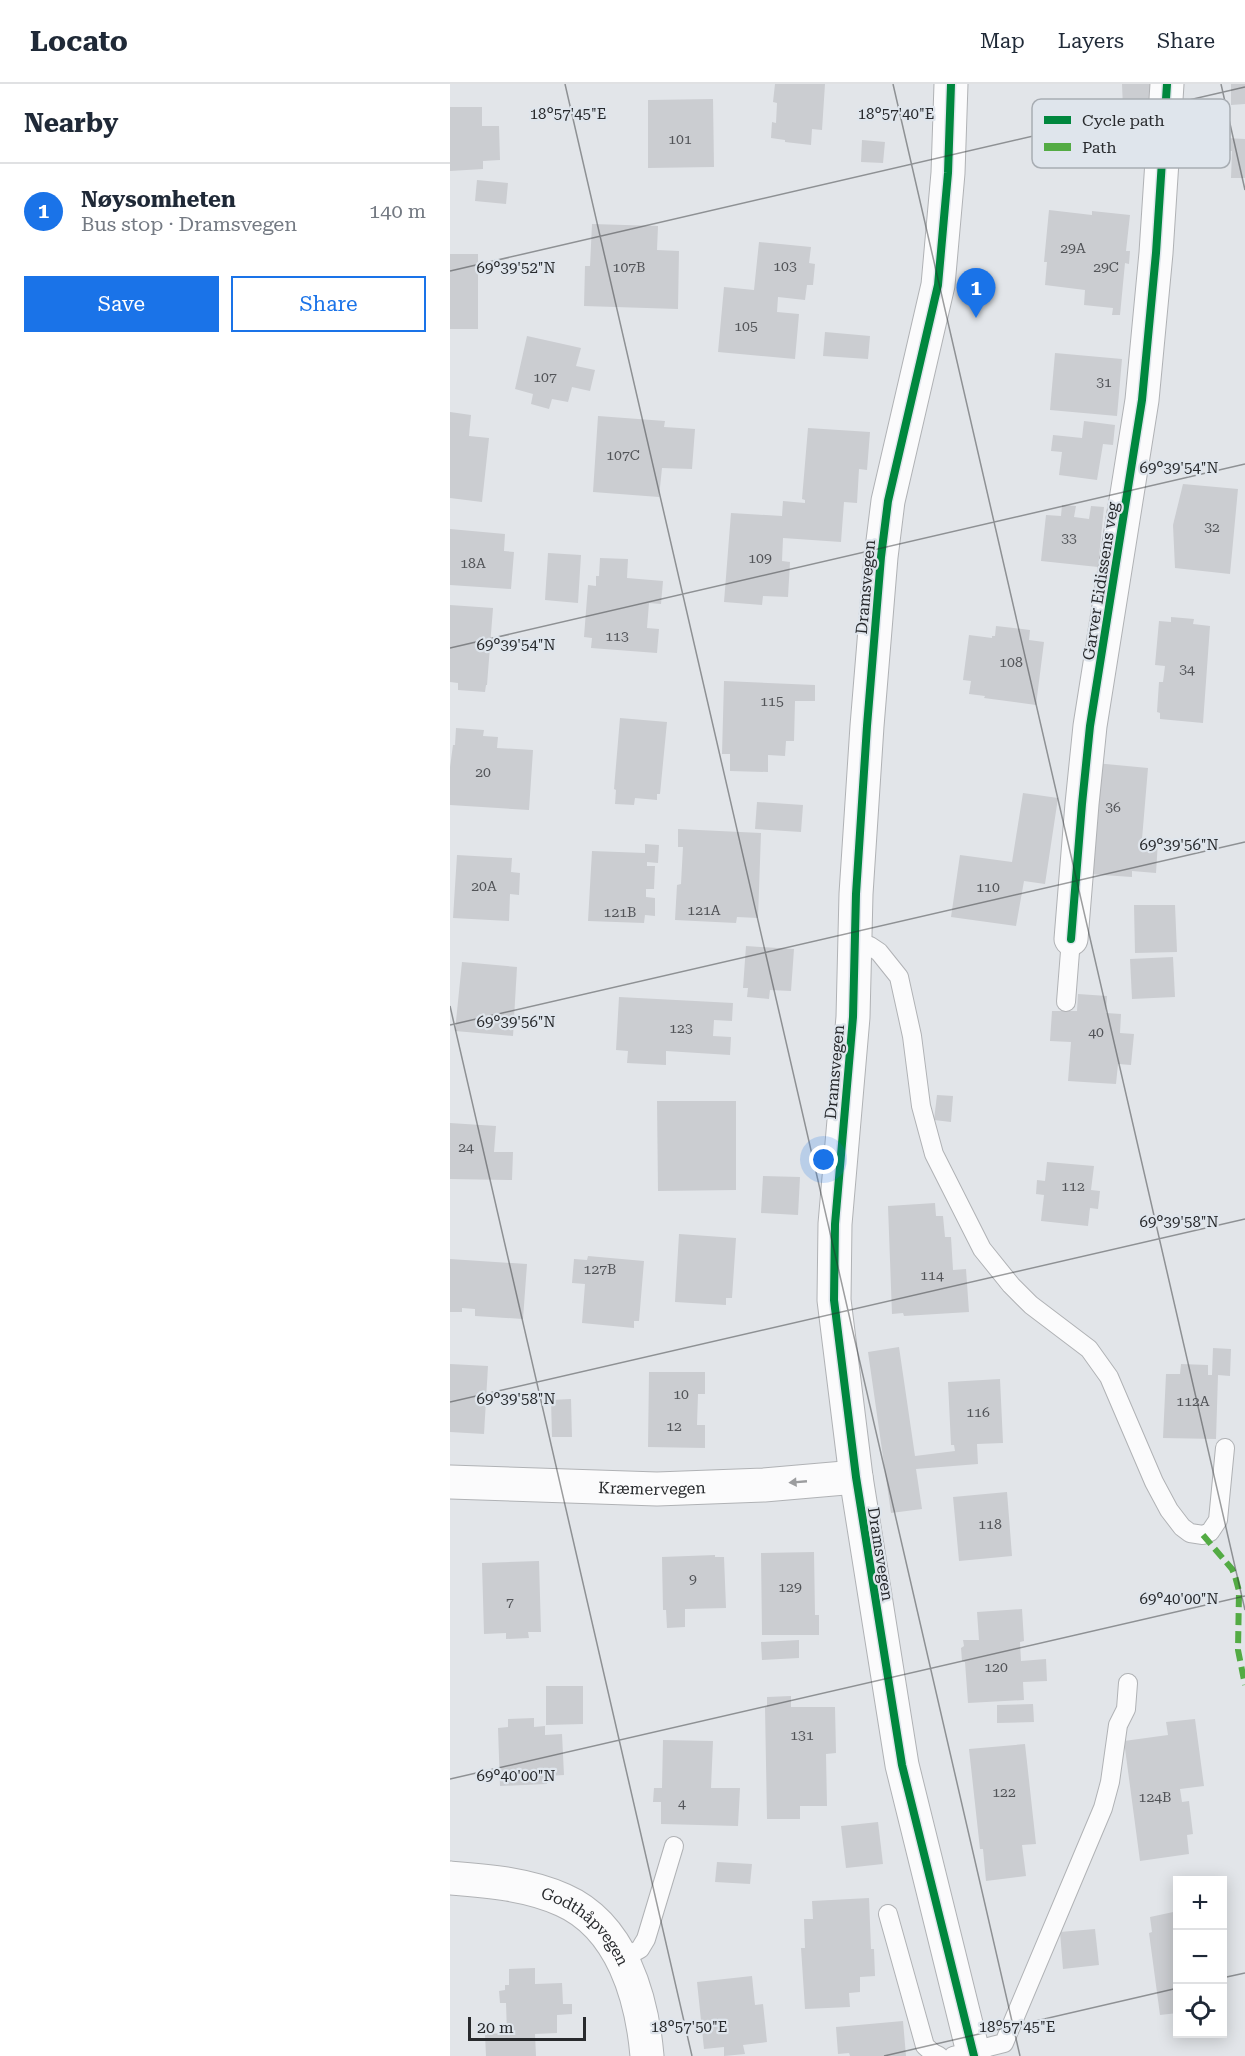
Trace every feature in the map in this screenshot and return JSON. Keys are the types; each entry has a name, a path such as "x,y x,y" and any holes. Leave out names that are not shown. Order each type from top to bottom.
{"street":[{"name":"Dramsvegen","path":"951,84 948,173 938,285 888,501 881,557 867,726 853,1017 835,1224 834,1300 856,1477 902,1765 967,2054"},
{"name":"Garver Eidissens veg","path":"1166,99 1167,84"},
{"name":"Garver Eidissens veg","path":"1071,939 1090,726 1142,400 1161,168"},
{"name":"Kræmervegen","path":"450,1482 657,1489 764,1485 856,1477"},
{"name":"Godthåpvegen","path":"450,1878 502,1883 534,1890 563,1900 597,1924 622,1959 639,2005 647,2056"}],"lane":[{"path":"1066,1002 1071,939"},
{"path":"855,941 879,952 899,977 912,1036 921,1106 934,1154 978,1240 999,1270 1031,1305 1089,1349 1109,1377 1123,1405 1154,1482 1169,1510 1182,1527 1190,1533 1203,1535 1210,1532 1218,1520 1225,1448"},
{"path":"967,2054 1004,2043 1102,1809 1110,1782 1118,1725 1126,1709 1128,1683"},
{"path":"622,1959 639,1949 646,1939 674,1846"},
{"path":"888,1914 925,2046 939,2056"}],"building":[{"path":"775,84 825,84 822,130 812,129 811,145 771,138 772,122 776,123 777,103 773,102"},
{"path":"1122,84 1151,84 1152,99 1123,99"},
{"path":"1231,84 1245,84 1245,104 1231,105"},
{"path":"713,99 714,167 648,168 648,100"},
{"path":"450,107 482,107 482,126 499,126 500,160 483,161 483,169 450,171"},
{"path":"1230,138 1245,139 1245,178 1231,178 1232,151 1230,151"},
{"path":"862,140 885,142 883,163 861,162"},
{"path":"477,180 508,183 506,204 475,201"},
{"path":"1049,210 1092,215 1092,211 1130,215 1126,251 1130,251 1129,264 1125,263 1120,315 1112,315 1113,308 1084,305 1085,290 1045,285 1047,262 1044,262"},
{"path":"592,224 658,226 657,250 679,251 678,309 584,306 585,266 590,266"},
{"path":"759,242 811,247 809,263 815,264 813,285 807,285 805,300 778,297 777,312 799,314 795,359 718,352 724,287 754,290"},
{"path":"450,254 478,254 478,329 450,329"},
{"path":"825,332 870,336 868,359 823,356"},
{"path":"527,336 581,348 576,366 595,370 590,391 572,387 568,402 552,399 549,409 531,404 533,394 515,389"},
{"path":"1055,353 1122,359 1117,416 1050,410"},
{"path":"450,412 471,415 469,436 489,438 482,502 450,498"},
{"path":"598,416 665,421 664,427 695,429 692,469 662,468 659,497 593,492"},
{"path":"1084,421 1115,425 1113,445 1103,444 1097,480 1059,475 1062,452 1051,451 1053,435 1082,438"},
{"path":"808,428 870,432 867,470 859,469 857,503 844,502 841,542 783,538 782,561 790,562 788,597 763,596 762,605 724,602 731,513 782,516 783,501 805,503 802,499"},
{"path":"1183,484 1238,489 1230,574 1175,568 1173,525"},
{"path":"1062,505 1076,506 1074,517 1089,519 1091,506 1104,507 1098,567 1041,561 1046,515 1061,516"},
{"path":"450,529 505,534 504,551 514,552 511,589 450,585"},
{"path":"548,553 581,555 578,603 545,600"},
{"path":"600,558 628,559 627,578 663,581 661,604 649,603 647,628 659,629 657,653 591,648 592,638 584,637 588,585 596,586"},
{"path":"450,605 493,608 485,692 458,690 458,683 450,682"},
{"path":"1171,617 1194,619 1193,624 1210,626 1203,723 1160,719 1160,713 1157,712 1159,682 1163,682 1165,666 1155,665 1159,621 1171,622"},
{"path":"996,626 1030,630 1029,640 1044,642 1036,705 969,694 971,681 963,680 969,635 992,638 995,636"},
{"path":"724,681 815,685 815,701 795,701 794,741 786,741 785,756 768,755 768,772 730,771 730,754 722,754"},
{"path":"620,718 667,722 660,794 657,794 657,800 635,798 634,805 615,804 616,790 614,789"},
{"path":"456,728 484,730 483,736 498,737 497,748 533,750 529,810 450,805 450,767"},
{"path":"1095,763 1148,768 1142,839 1158,841 1156,873 1132,871 1132,877 1088,874"},
{"path":"1023,793 1058,798 1045,884 1024,881 1016,926 951,917 960,855 1012,862"},
{"path":"757,802 803,805 801,832 755,829"},
{"path":"678,829 761,833 758,918 737,917 736,923 675,920 677,885 681,884 683,847 678,847"},
{"path":"645,844 659,845 658,863 647,862 647,866 655,866 654,889 646,889 646,897 655,898 655,916 645,915 644,923 588,921 592,851 645,853"},
{"path":"457,855 512,858 511,872 520,873 519,895 510,894 509,921 453,918"},
{"path":"1134,905 1175,905 1177,952 1135,953"},
{"path":"746,946 794,949 791,991 770,990 769,999 747,997 748,988 743,988"},
{"path":"1173,957 1175,997 1132,999 1130,959"},
{"path":"462,962 517,967 513,1036 455,1031"},
{"path":"1078,994 1107,996 1106,1013 1121,1014 1120,1033 1134,1034 1131,1065 1118,1064 1116,1084 1068,1081 1071,1042 1050,1041 1052,1011 1077,1011"},
{"path":"619,997 733,1003 732,1021 714,1020 713,1036 731,1037 730,1055 666,1051 666,1065 627,1063 628,1051 616,1050"},
{"path":"937,1095 953,1096 951,1122 934,1120"},
{"path":"657,1101 736,1101 736,1190 658,1191"},
{"path":"450,1123 496,1126 494,1152 513,1152 512,1180 450,1179"},
{"path":"1047,1162 1094,1166 1091,1190 1100,1191 1098,1209 1090,1208 1088,1226 1041,1221 1044,1195 1036,1194 1037,1180 1045,1181"},
{"path":"763,1176 800,1177 798,1215 761,1213"},
{"path":"935,1203 936,1216 943,1216 945,1237 951,1237 953,1270 966,1269 969,1312 904,1316 903,1313 892,1314 888,1206"},
{"path":"679,1234 736,1238 732,1298 726,1298 726,1305 675,1302"},
{"path":"588,1256 644,1261 639,1321 634,1321 634,1328 582,1323 585,1284 572,1283 574,1259 587,1260"},
{"path":"450,1259 527,1264 523,1319 475,1316 475,1309 462,1308 462,1312 450,1312"},
{"path":"899,1347 915,1456 955,1451 954,1445 951,1445 948,1382 1000,1379 1003,1443 977,1444 978,1464 916,1469 922,1509 891,1513 868,1352"},
{"path":"1213,1348 1231,1349 1230,1376 1218,1375 1216,1439 1163,1438 1166,1374 1180,1374 1181,1364 1208,1365 1208,1375 1212,1375"},
{"path":"450,1364 488,1366 484,1434 450,1432"},
{"path":"649,1372 705,1372 705,1394 698,1394 697,1425 705,1425 705,1448 648,1447"},
{"path":"571,1399 572,1437 552,1437 551,1400"},
{"path":"1007,1492 1012,1556 959,1561 953,1497"},
{"path":"814,1552 815,1615 819,1615 819,1635 762,1635 761,1553"},
{"path":"715,1555 715,1557 724,1557 726,1608 685,1609 685,1627 667,1628 666,1610 663,1610 662,1557"},
{"path":"539,1561 541,1632 528,1632 529,1638 506,1639 506,1633 484,1634 482,1563"},
{"path":"1022,1609 1024,1641 1020,1642 1021,1661 1046,1659 1047,1681 1023,1682 1024,1700 968,1703 965,1662 962,1661 961,1648 964,1646 963,1640 979,1640 977,1612"},
{"path":"799,1640 799,1658 762,1660 761,1642"},
{"path":"546,1686 583,1686 583,1724 546,1725"},
{"path":"791,1696 791,1707 835,1707 836,1753 826,1754 827,1806 800,1806 800,1819 767,1819 765,1707 767,1707 767,1697"},
{"path":"1033,1704 1034,1722 997,1723 997,1705"},
{"path":"534,1718 534,1727 545,1726 545,1735 562,1734 564,1775 547,1776 547,1784 500,1786 498,1728 508,1727 508,1719"},
{"path":"1195,1719 1204,1786 1180,1789 1182,1802 1189,1801 1193,1834 1187,1835 1189,1854 1140,1861 1124,1741 1168,1735 1166,1722"},
{"path":"663,1740 713,1741 711,1788 740,1788 738,1826 661,1824 661,1802 653,1802 654,1788 662,1788"},
{"path":"1025,1744 1036,1844 1022,1845 1026,1876 986,1881 983,1849 980,1849 969,1749"},
{"path":"878,1822 883,1864 846,1868 841,1826"},
{"path":"717,1862 752,1864 750,1884 715,1882"},
{"path":"869,1898 871,1949 874,1949 875,1976 860,1977 860,1992 849,1993 850,2007 805,2009 801,1948 805,1948 804,1919 813,1919 812,1901"},
{"path":"1173,1912 1173,2014 1160,2015 1149,1933 1152,1932 1150,1917"},
{"path":"1095,1929 1099,1965 1063,1969 1060,1932"},
{"path":"535,1968 535,1984 562,1983 563,2004 572,2004 572,2014 557,2015 557,2033 535,2034 536,2056 486,2056 485,2034 507,2033 506,2003 500,2003 499,1991 505,1990 505,1985 509,1985 509,1969"},
{"path":"752,1976 755,2005 763,2004 767,2042 743,2045 745,2054 724,2056 724,2047 704,2049 697,1982"},
{"path":"903,2021 906,2056 838,2054 836,2027"}],"marked path":[{"path":"1203,1535 1232,1569 1235,1576 1239,1591 1238,1650 1245,1685"}],"cycle path":[{"path":"951,84 948,173 938,285 888,501 881,557 856,894 853,1017 835,1224 834,1300 856,1477 902,1765 974,2056"},
{"path":"1166,99 1167,84"},
{"path":"1071,939 1090,726 1142,400 1162,168"}],"place":[{"name":"Nøysomheten","path":"976,318"}]}
